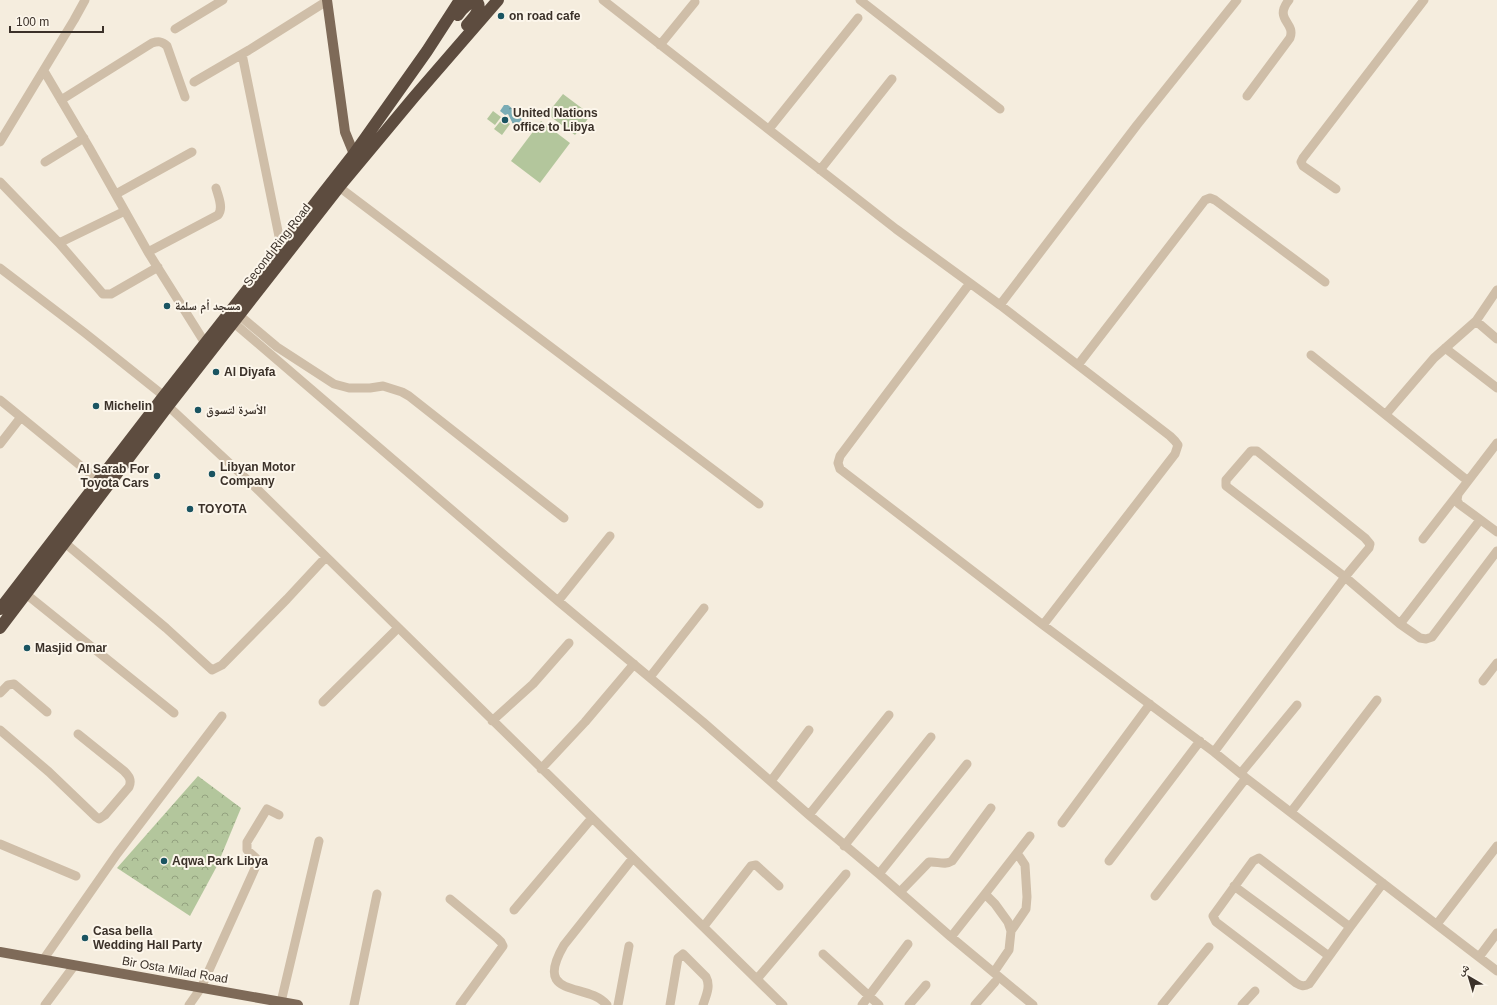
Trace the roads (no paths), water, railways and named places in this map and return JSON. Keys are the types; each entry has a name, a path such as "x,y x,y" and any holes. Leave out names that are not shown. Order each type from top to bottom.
{"highway":[{"name":"Second Ring Road","path":"0,628 65,542 166,401 205,343 354,154 427,51 460,0"},
{"name":"Second Ring Road","path":"0,609 98,480 237,319 339,187 414,96 498,0"},
{"path":"414,96 433,68 476,14 479,5 477,2 470,1 466,4 427,51"}],"main road":[{"path":"327,0 345,132 354,154"},
{"name":"Bir Osta Milad Road","path":"0,952 290,1004"}],"street":[{"path":"0,142 85,0"},
{"path":"175,29 223,0"},
{"path":"194,82 242,54 327,0"},
{"path":"603,0 896,229 1000,305 1176,441 1178,445 1177,450 1043,625"},
{"path":"860,0 1000,109"},
{"path":"1000,305 1136,125 1237,0"},
{"path":"1247,96 1290,38 1291,31 1282,14 1289,0"},
{"path":"1336,189 1303,166 1301,162 1424,0"},
{"path":"660,44 695,2"},
{"path":"769,129 858,18"},
{"path":"62,100 152,43 158,41 167,46 185,97"},
{"path":"242,54 281,246"},
{"path":"44,70 148,252 205,343"},
{"path":"820,170 892,79"},
{"path":"45,162 84,138"},
{"path":"116,194 192,152"},
{"path":"0,182 59,243 103,294 111,294 158,267"},
{"path":"339,187 759,504"},
{"path":"148,252 218,215 221,206 216,188"},
{"path":"1078,365 1205,200 1210,198 1215,200 1324,282"},
{"path":"59,243 125,211"},
{"path":"0,268 85,333 166,401 783,1005"},
{"path":"970,283 840,456 838,463 841,470 1043,625 1200,741 1497,971"},
{"path":"1386,414 1434,358 1476,321 1497,290"},
{"path":"237,319 334,384 349,388 370,388 383,386 402,392 409,396 564,518"},
{"path":"237,319 558,601 650,677 844,846 1033,1005"},
{"path":"1476,321 1497,339"},
{"path":"1445,348 1497,388"},
{"path":"1311,355 1468,481"},
{"path":"0,400 98,480"},
{"path":"0,444 21,417"},
{"path":"1423,539 1497,443"},
{"path":"1214,752 1345,577 1369,548 1370,544 1257,451 1251,451 1226,480 1226,486 1345,577 1400,624 1420,638 1426,639 1432,637 1497,551"},
{"path":"1458,494 1457,500 1459,504 1497,532"},
{"path":"1400,624 1480,520"},
{"path":"558,601 610,536"},
{"path":"65,542 166,628 212,670 222,665 326,557"},
{"path":"26,594 174,713"},
{"path":"650,677 704,608"},
{"path":"323,702 398,628"},
{"path":"492,721 533,684 569,643"},
{"path":"1483,681 1497,663"},
{"path":"541,769 585,722 634,664"},
{"path":"0,693 8,685 14,684 47,712"},
{"path":"1291,812 1377,700"},
{"path":"1062,823 1150,704"},
{"path":"1155,896 1297,705"},
{"path":"809,815 889,715"},
{"path":"43,960 117,854 222,716"},
{"path":"0,730 48,772 96,818 100,819 128,787 130,777 124,770 78,734"},
{"path":"771,781 808,730"},
{"path":"844,846 932,737"},
{"path":"1109,861 1200,741"},
{"path":"879,874 967,764"},
{"path":"900,892 929,862 948,864 952,861 991,808"},
{"path":"188,1005 201,988 256,866 256,858 247,850 247,842 267,809 279,815"},
{"path":"514,910 592,818"},
{"path":"951,937 1030,836"},
{"path":"290,1004 319,841"},
{"path":"0,844 76,876"},
{"path":"1437,924 1497,846"},
{"path":"1011,931 1026,908 1027,897 1025,865 1017,852"},
{"path":"607,1005 593,995 565,987 555,976 555,964 564,945 633,858"},
{"path":"1350,927 1259,858 1253,861 1214,913 1214,919 1296,983 1301,986 1306,986 1309,984 1383,883"},
{"path":"704,926 751,866 756,866 779,886"},
{"path":"757,979 846,874"},
{"path":"1234,886 1329,956"},
{"path":"354,1005 377,894"},
{"path":"986,894 1008,922 1011,931 1009,950 994,972"},
{"path":"450,899 497,938 503,946 460,1005"},
{"path":"1479,957 1497,933"},
{"path":"862,1005 908,944"},
{"path":"618,1005 629,946"},
{"path":"1162,1005 1209,947"},
{"path":"670,1005 678,958 683,954 708,980 709,985 703,1005"},
{"path":"823,954 878,1005"},
{"path":"45,1005 74,966"},
{"path":"975,1005 995,982"},
{"path":"910,1005 926,985"},
{"path":"1242,1005 1255,991"}],"water":[{"path":"504,105 508,105 521,116 522,123 518,125 513,124 508,114 505,115 500,111"}],"place":[{"name":"on road cafe","path":"501,16"},
{"name":"United Nations office to Libya","path":"505,120"},
{"name":"مسجد أم سلمة","path":"167,306"},
{"name":"Al Diyafa","path":"216,372"},
{"name":"Michelin","path":"96,406"},
{"name":"الأسرة لتسوق","path":"198,410"},
{"name":"Libyan Motor Company","path":"212,474"},
{"name":"Al Sarab For Toyota Cars","path":"157,476"},
{"name":"TOYOTA","path":"190,509"},
{"name":"Masjid Omar","path":"27,648"},
{"name":"Aqwa Park Libya","path":"164,861"},
{"name":"Casa bella Wedding Hall Party","path":"85,938"}]}
